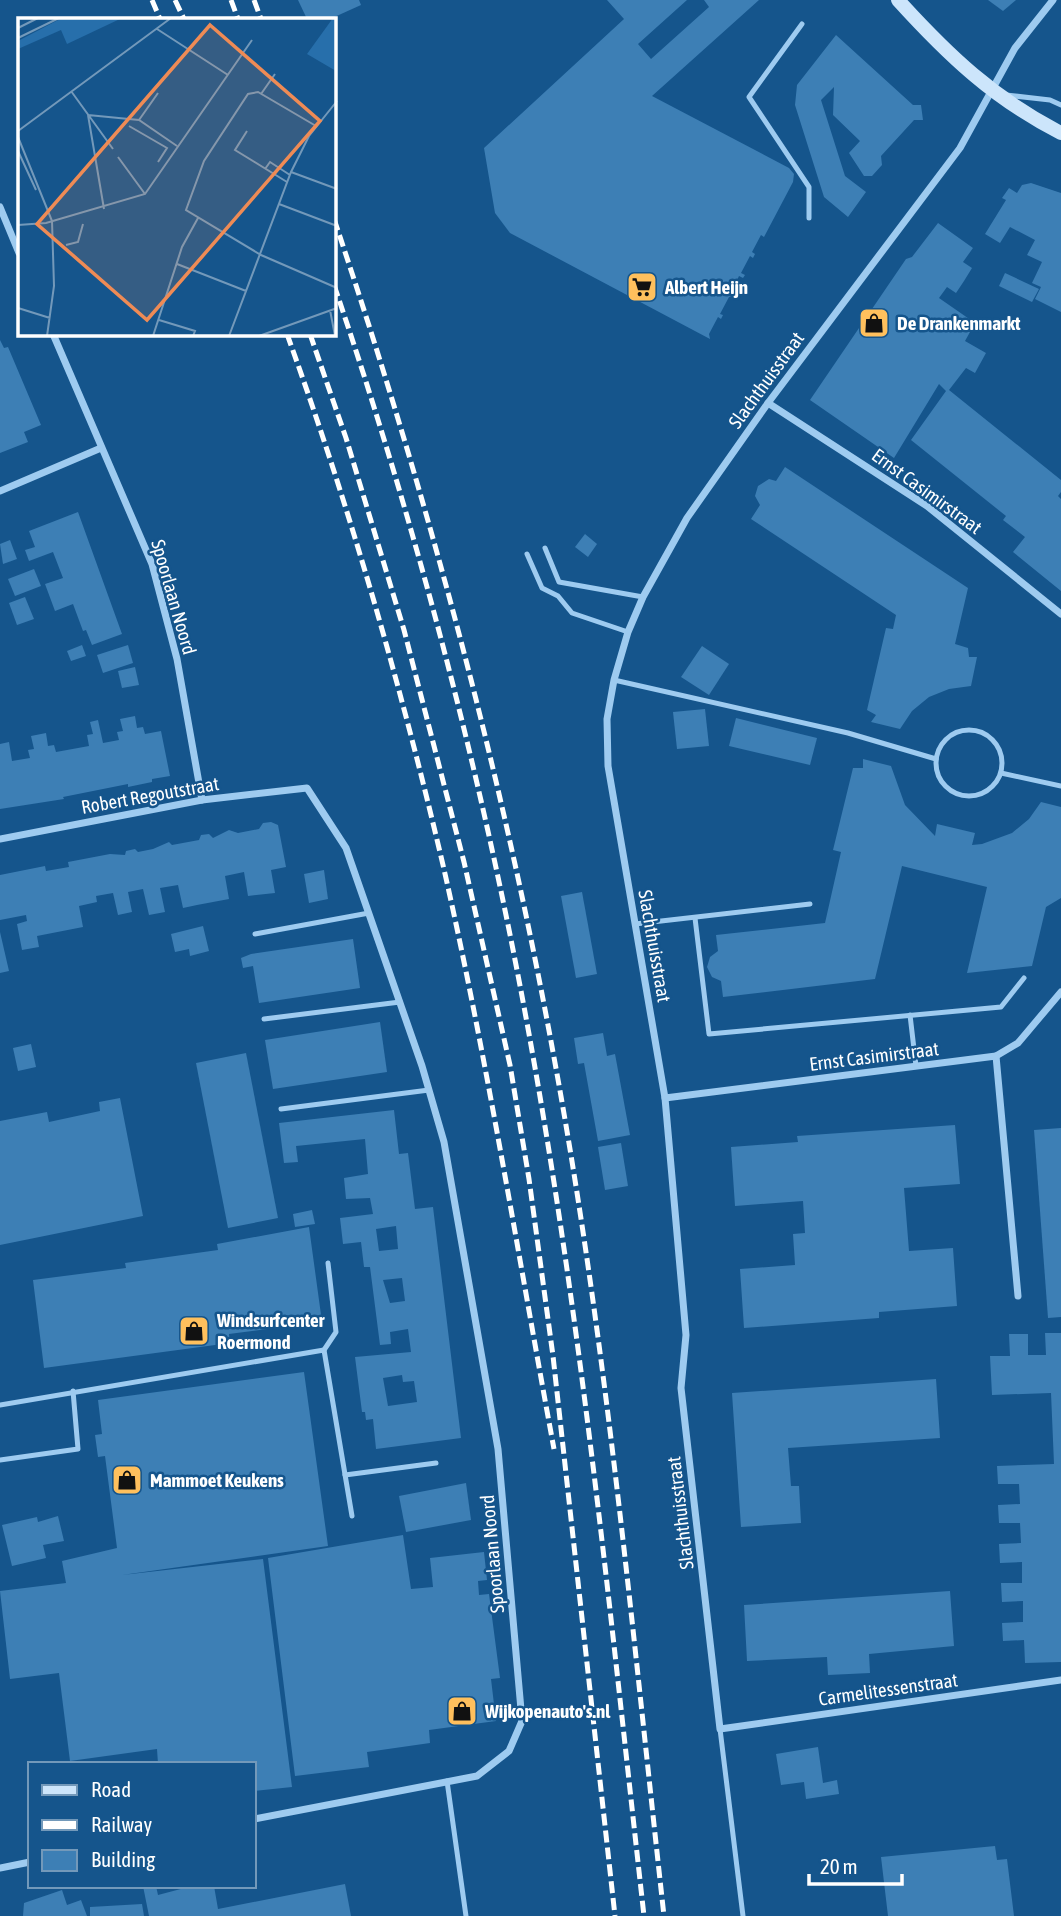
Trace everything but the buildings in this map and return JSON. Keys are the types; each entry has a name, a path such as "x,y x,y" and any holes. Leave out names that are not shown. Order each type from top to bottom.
{"main road":[{"path":"898,0 934,40 992,93 1061,133"}],"street":[{"name":"Slachthuisstraat","path":"720,1728 681,1388 686,1335 665,1098 608,766 607,719 614,680 628,632 643,597 687,518 768,403 960,148 1015,48 1052,0"},
{"path":"0,207 18,251"},
{"name":"Spoorlaan Noord","path":"54,336 152,564 177,659 202,800"},
{"name":"Ernst Casimirstraat","path":"768,403 927,506 1061,614"},
{"path":"0,491 101,448"},
{"name":"Spoorlaan Noord","path":"256,1819 477,1776 509,1751 522,1721 498,1449 444,1142 400,1002 346,848 307,788"},
{"name":"Robert Regoutstraat","path":"0,839 202,800 307,788"},
{"path":"1018,1296 996,1056 1017,1042 1061,992"},
{"name":"Ernst Casimirstraat","path":"665,1098 996,1056"},
{"name":"Carmelitessenstraat","path":"720,1728 1061,1680"},
{"path":"0,1868 28,1862"}],"lane":[{"path":"802,24 749,97 809,187 808,218"},
{"path":"992,93 1049,100 1061,105"},
{"path":"545,548 558,582 643,597"},
{"path":"527,554 542,589 558,596 572,613 628,632"},
{"path":"614,680 848,733 936,759"},
{"path":"978,730 996,742 1003,762 1001,773 987,791 966,796 946,787 939,778 936,759 946,737 956,732 978,730"},
{"path":"1001,773 1061,786"},
{"path":"635,924 810,904"},
{"path":"255,934 369,913"},
{"path":"695,918 709,1034 1001,1007 1024,978"},
{"path":"264,1019 400,1002"},
{"path":"910,1015 916,1066"},
{"path":"281,1109 429,1090"},
{"path":"328,1263 336,1332 324,1350 352,1516"},
{"path":"0,1405 324,1350"},
{"path":"0,1460 78,1449 73,1391"},
{"path":"345,1475 436,1464"},
{"name":"Slachthuisstraat","path":"720,1728 743,1916"},
{"path":"447,1781 466,1916"}],"railway":[{"path":"152,0 160,18"},
{"path":"175,0 184,18"},
{"path":"231,0 238,18"},
{"path":"254,0 261,18"},
{"path":"336,225 400,425 458,632 510,841 553,1052 572,1159 603,1375 664,1916"},
{"path":"336,291 395,476 449,669 516,963 568,1275 644,1916"},
{"path":"288,336 332,465 373,598 443,865 488,1083 554,1449"},
{"path":"311,336 346,438 404,630 464,862 510,1065 529,1179 553,1356 615,1916"}],"place":[{"name":"Albert Heijn","path":"642,287"},
{"name":"De Drankenmarkt","path":"874,323"},
{"name":"Windsurfcenter Roermond","path":"194,1331"},
{"name":"Mammoet Keukens","path":"127,1480"},
{"name":"Wijkopenauto's.nl","path":"462,1711"}]}
